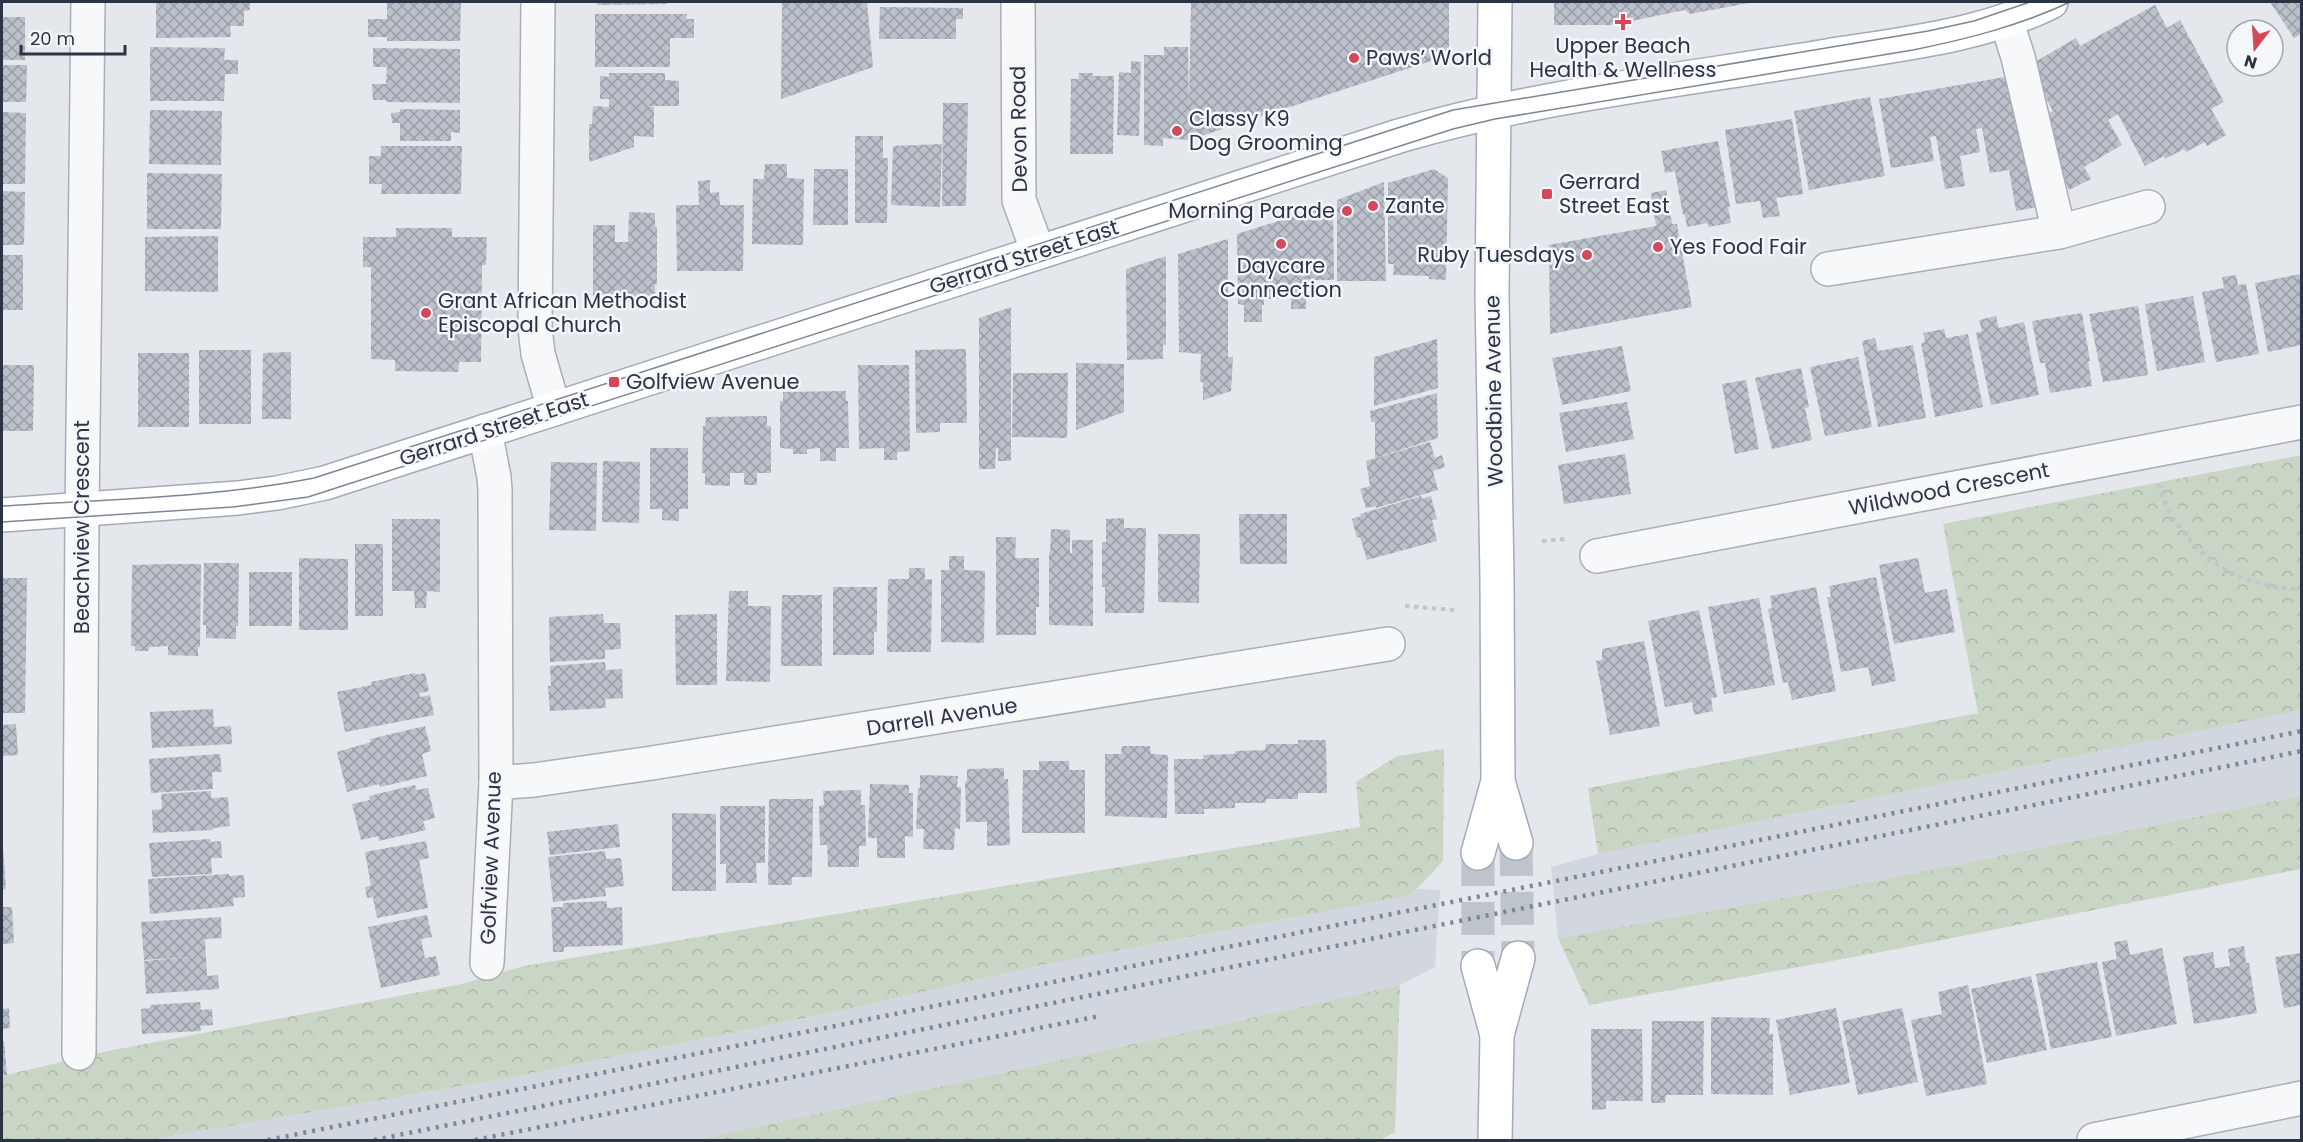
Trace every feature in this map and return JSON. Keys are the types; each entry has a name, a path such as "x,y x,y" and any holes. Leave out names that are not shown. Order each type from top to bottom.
{"main road":[{"name":"Woodbine Avenue","path":"1478,853 1498,781 1492,295 1496,111 1495,2"},
{"name":"Gerrard Street East","path":"2,515 278,493 325,483 1398,136 1496,111 1965,31 2006,20 2045,3"},
{"name":"Woodbine Avenue","path":"1498,781 1516,843"},
{"path":"1495,1140 1497,1035 1518,958"},
{"path":"1478,966 1497,1035"}],"street":[{"name":"Beachview Crescent","path":"79,1053 88,2"},
{"path":"538,2 535,328 538,354 554,409"},
{"name":"Devon Road","path":"1018,2 1019,200 1038,252"},
{"path":"2006,20 2018,57 2059,232"},
{"path":"1828,269 2059,232 2148,207"},
{"name":"Wildwood Crescent","path":"1597,556 2301,422"},
{"name":"Golfview Avenue","path":"485,431 495,477 496,783 487,963"},
{"name":"Darrell Avenue","path":"496,783 534,780 652,763 1388,644"},
{"path":"2094,1140 2301,1098"}],"path":[{"path":"2148,451 2162,498 2176,523 2204,555 2217,565 2247,581 2271,588 2301,590"},
{"path":"1542,541 1567,539"},
{"path":"1405,606 1455,610"}],"shaded area":[{"path":"2301,710 2301,796 1839,888 1558,938 1551,867 1598,854"},
{"path":"1417,889 1440,890 1435,967 1400,985 697,1140 149,1140 514,1077 839,1011 1042,965 1411,895"}],"green space":[{"path":"2301,455 2301,710 1598,854 1588,788 1978,713 1943,524"},
{"path":"1444,749 1443,861 1411,895 1042,965 839,1011 514,1077 149,1140 2,1140 2,1076 108,1051 462,984 524,966 1360,827 1356,782 1397,756"},
{"path":"2301,796 2301,869 1897,949 1589,1005 1558,938 1839,888"},
{"path":"1400,985 1395,1132 1380,1140 697,1140"}],"building":[{"path":"156,2 250,2 250,10 244,11 244,26 230,26 231,37 156,38"},
{"path":"387,2 461,2 460,41 387,41 387,37 368,37 368,19 387,19"},
{"path":"597,2 667,2 667,4 597,5"},
{"path":"782,2 867,2 873,67 781,99"},
{"path":"1191,2 1449,2 1449,55 1189,140 1163,138 1163,146 1144,145 1144,55 1164,55 1164,47 1188,47 1189,105"},
{"path":"1554,2 1749,3 1690,14 1685,10 1612,25 1554,25"},
{"path":"2270,2 2301,2 2301,34 2294,38 2285,24 2285,18 2281,18"},
{"path":"2155,5 2167,28 2180,20 2224,102 2211,109 2226,135 2207,146 2205,142 2186,152 2184,149 2165,159 2164,156 2145,166 2118,114 2108,120 2122,145 2084,167 2091,179 2069,190 2037,118 2053,111 2028,66 2076,38 2080,46"},
{"path":"880,7 963,8 963,19 956,19 956,39 879,39"},
{"path":"595,14 687,14 686,19 694,19 694,38 670,38 670,67 595,67"},
{"path":"2,17 25,17 25,60 2,60"},
{"path":"150,47 225,48 224,60 238,60 238,74 225,74 224,101 150,101"},
{"path":"373,48 460,49 460,103 373,100 372,84 386,84 387,67 373,67"},
{"path":"1131,61 1141,62 1139,136 1117,135 1119,72 1131,73"},
{"path":"2,65 27,65 26,102 2,102"},
{"path":"609,73 665,73 665,80 679,81 679,106 645,106 654,107 654,137 634,136 634,147 589,162 589,124 592,124 593,106 609,107 609,99 600,99 600,76 609,77"},
{"path":"1079,73 1114,76 1113,154 1070,154 1071,79 1079,79"},
{"path":"2016,75 2039,207 2016,211 2009,170 1990,173 1982,128 1976,129 1980,152 1960,156 1965,186 1945,189 1936,136 1930,137 1934,161 1891,168 1879,99"},
{"path":"1870,97 1885,176 1809,190 1794,111"},
{"path":"943,103 968,103 966,206 942,206"},
{"path":"400,109 460,110 460,133 451,132 451,141 400,141 400,123 392,123 391,113 400,112"},
{"path":"150,110 222,111 221,165 149,164"},
{"path":"2,112 26,113 25,184 2,184"},
{"path":"1792,119 1803,194 1776,198 1780,216 1763,218 1760,201 1736,204 1725,130"},
{"path":"855,136 883,136 883,158 888,158 887,223 855,223"},
{"path":"1718,141 1731,223 1708,227 1708,223 1687,227 1675,171 1665,173 1661,151"},
{"path":"942,144 940,207 891,205 893,146"},
{"path":"381,146 462,146 461,194 381,194 382,184 369,184 369,156 381,156"},
{"path":"765,164 787,164 787,178 804,179 803,245 752,244 753,179 764,179"},
{"path":"814,169 848,169 848,225 813,225"},
{"path":"1434,169 1448,178 1446,280 1429,279 1429,276 1393,275 1394,264 1388,264 1388,183"},
{"path":"147,173 222,174 221,229 147,229"},
{"path":"710,180 710,193 719,192 720,205 744,205 743,271 677,271 676,205 699,205 698,181"},
{"path":"1384,182 1386,281 1337,281 1337,200"},
{"path":"1666,190 1672,224 1677,224 1692,307 1550,334 1549,245 1656,226 1651,193"},
{"path":"2,191 25,192 24,245 2,245"},
{"path":"1333,204 1334,280 1313,280 1313,288 1306,288 1306,309 1291,309 1291,288 1287,288 1286,299 1264,299 1262,322 1244,322 1244,305 1238,304 1237,234"},
{"path":"629,212 655,213 655,226 657,227 656,300 593,303 593,225 615,225 615,242 628,242"},
{"name":"Grant African Methodist Episcopal Church","path":"396,228 452,228 452,237 487,237 486,265 482,265 481,362 459,362 458,372 395,371 395,360 371,359 371,267 363,267 363,237 396,237"},
{"path":"218,236 218,292 145,291 145,237"},
{"path":"1228,239 1228,357 1233,357 1231,391 1203,400 1203,382 1200,382 1201,354 1179,352 1178,254"},
{"path":"2,255 23,255 23,310 2,310"},
{"path":"1166,256 1166,345 1163,345 1163,359 1127,360 1126,269"},
{"path":"2300,274 2301,345 2268,352 2255,283"},
{"path":"2236,275 2238,285 2246,284 2259,354 2216,362 2202,292 2224,288 2222,277"},
{"path":"2193,296 2205,362 2157,371 2145,304"},
{"path":"2138,306 2148,375 2103,382 2089,314"},
{"path":"1011,307 1011,461 998,461 998,448 996,448 995,469 979,469 979,318"},
{"path":"2082,313 2092,386 2050,393 2045,363 2040,363 2032,321"},
{"path":"1996,316 1999,328 2024,322 2039,395 1991,405 1976,333 1982,331 1979,320"},
{"path":"1944,329 1946,338 1968,334 1983,407 1935,417 1921,343 1925,342 1923,333"},
{"path":"1875,338 1878,351 1913,345 1926,418 1878,427 1862,341"},
{"path":"1437,339 1438,388 1374,406 1374,357"},
{"path":"1622,346 1631,391 1562,405 1552,358"},
{"path":"966,349 967,423 940,423 940,432 916,433 915,350"},
{"path":"199,350 251,350 251,424 199,424"},
{"path":"291,352 291,419 262,419 263,353"},
{"path":"138,353 189,353 189,427 138,427"},
{"path":"1858,357 1872,427 1825,436 1810,367"},
{"path":"1076,363 1124,364 1124,412 1076,430"},
{"path":"2,365 34,365 33,431 2,431"},
{"path":"858,365 909,365 910,451 897,452 897,460 884,460 884,448 859,449"},
{"path":"1801,368 1809,407 1805,408 1812,440 1772,449 1755,378"},
{"path":"1013,373 1068,373 1067,438 1012,437"},
{"path":"1746,380 1759,449 1735,454 1722,384"},
{"path":"846,391 849,448 836,448 836,461 820,461 820,448 807,449 807,454 793,454 793,449 780,448 780,401 783,401 783,392"},
{"path":"1437,393 1438,438 1375,458 1375,422 1371,422 1370,411"},
{"path":"1627,402 1634,439 1566,452 1559,413"},
{"path":"767,416 767,426 771,426 771,473 757,473 757,485 744,485 744,473 730,473 730,486 705,485 705,473 702,473 703,426 705,426 706,417"},
{"path":"1430,442 1435,458 1442,455 1445,467 1433,471 1438,490 1376,508 1376,506 1366,508 1360,489 1370,486 1366,461"},
{"path":"650,448 688,448 688,509 679,509 679,521 662,520 662,509 650,509"},
{"path":"1625,454 1631,494 1564,504 1558,465"},
{"path":"603,461 640,462 639,523 602,522"},
{"path":"551,462 597,463 596,531 549,530"},
{"path":"1421,496 1422,499 1431,496 1437,519 1432,520 1437,541 1367,560 1360,537 1357,538 1352,519 1361,516 1360,514"},
{"path":"1239,514 1287,514 1287,564 1240,564"},
{"path":"1124,518 1124,528 1146,528 1144,613 1105,613 1105,587 1102,587 1102,542 1106,542 1106,519"},
{"path":"392,519 440,519 440,592 427,591 426,608 415,608 414,591 392,591"},
{"path":"1051,529 1070,530 1070,553 1072,553 1072,540 1093,540 1093,626 1049,625"},
{"path":"1158,534 1200,534 1199,603 1158,602"},
{"path":"996,537 1016,537 1015,558 1039,558 1039,607 1036,607 1036,635 996,635"},
{"path":"355,544 383,544 383,616 355,616"},
{"path":"949,556 964,556 964,570 985,571 984,643 941,642 941,570 949,570"},
{"path":"299,558 348,559 348,630 299,630"},
{"path":"1918,558 1925,593 1947,589 1955,632 1894,644 1879,565"},
{"path":"204,563 239,563 236,639 206,638 206,625 203,625"},
{"path":"201,564 198,656 168,655 168,646 149,647 149,651 135,651 135,646 131,646 132,565"},
{"path":"909,568 925,568 925,580 932,579 931,652 887,652 888,579 909,579"},
{"path":"249,572 292,572 292,626 249,626"},
{"path":"1876,577 1896,681 1872,686 1868,667 1841,672 1827,597 1831,597 1829,586"},
{"path":"2,578 27,578 25,713 2,713"},
{"path":"833,587 877,587 877,632 874,632 874,655 833,655"},
{"path":"1816,587 1836,691 1792,700 1788,682 1783,683 1768,609 1772,608 1770,596"},
{"path":"729,591 748,591 748,606 771,606 770,682 726,681"},
{"path":"782,595 822,595 822,666 781,666"},
{"path":"1759,598 1775,685 1724,694 1708,607"},
{"path":"1699,610 1717,697 1711,698 1713,711 1694,715 1692,702 1665,707 1648,621"},
{"path":"603,614 604,623 620,623 621,649 605,650 605,659 550,662 549,617"},
{"path":"717,614 717,685 676,685 675,615"},
{"path":"1644,641 1660,726 1610,735 1596,661 1602,660 1602,649"},
{"path":"605,662 606,670 622,669 623,698 605,699 606,708 550,711 548,686 551,686 550,666"},
{"path":"415,673 415,675 425,673 429,691 419,693 420,697 430,695 434,715 345,732 337,692"},
{"path":"213,709 214,727 231,726 232,744 152,748 150,712"},
{"path":"16,724 18,755 2,756 2,725"},
{"path":"425,726 431,751 422,754 427,776 347,792 337,752 371,742 370,739"},
{"path":"1298,740 1326,740 1327,793 1298,793 1298,799 1266,799 1266,803 1235,803 1235,808 1204,809 1204,814 1175,814 1174,759 1204,759 1203,755 1265,750 1266,744 1298,744"},
{"path":"1122,746 1150,746 1151,754 1168,755 1167,818 1105,816 1105,754 1121,754"},
{"path":"220,754 222,772 212,772 213,789 151,793 149,759"},
{"path":"1039,761 1069,761 1069,770 1085,770 1085,833 1022,833 1023,770 1039,770"},
{"path":"1004,768 1004,779 1008,779 1010,845 987,846 987,822 966,822 967,769"},
{"path":"920,775 958,776 957,787 961,787 960,829 955,828 954,850 923,849 924,829 916,829"},
{"path":"870,784 909,785 909,793 913,793 913,837 905,836 905,858 877,858 877,838 868,838"},
{"path":"415,785 416,790 428,788 435,818 423,821 426,830 379,841 378,836 361,840 352,804 370,800 369,796"},
{"path":"861,790 861,805 865,805 866,846 859,846 859,867 828,867 827,845 820,845 819,806 824,805 823,791"},
{"path":"211,791 211,798 228,797 230,826 213,828 213,830 153,833 152,810 162,809 161,794"},
{"path":"769,799 813,799 812,877 792,877 792,885 768,885"},
{"path":"720,806 765,806 765,863 756,863 757,883 726,883 726,864 720,864"},
{"path":"672,813 716,814 716,891 672,891"},
{"path":"618,824 620,847 550,855 547,832"},
{"path":"210,839 211,842 221,841 222,858 211,858 212,874 152,877 149,843"},
{"path":"426,841 429,858 419,860 428,908 377,918 373,897 367,898 365,887 371,886 365,852"},
{"path":"2,848 6,889 2,890"},
{"path":"605,851 606,859 621,858 624,886 605,888 606,896 553,902 548,857"},
{"path":"229,874 229,876 244,875 245,897 233,898 234,906 150,914 148,879"},
{"path":"607,901 607,908 622,907 623,945 564,947 564,952 553,952 551,907 563,907 563,903"},
{"path":"2,907 12,907 14,943 2,944"},
{"path":"427,915 432,937 421,939 425,958 436,956 440,975 381,988 368,927"},
{"path":"221,917 222,938 205,939 207,976 218,975 219,989 146,994 144,961 194,957 144,960 141,922"},
{"path":"2127,940 2130,955 2162,948 2177,1024 2116,1036 2102,962 2117,959 2114,942"},
{"path":"2244,946 2257,1013 2194,1024 2183,957 2213,952 2215,968 2230,966 2228,949"},
{"path":"2301,953 2301,1005 2284,1008 2275,957"},
{"path":"2097,962 2112,1037 2051,1049 2036,974"},
{"path":"2031,976 2047,1050 1987,1063 1971,989"},
{"path":"1968,985 1987,1084 1926,1096 1911,1020 1942,1014 1938,992"},
{"path":"200,1002 201,1010 212,1009 213,1025 200,1026 201,1031 142,1034 141,1009 150,1008 150,1005"},
{"path":"9,1008 10,1028 2,1029 2,1009"},
{"path":"1836,1008 1850,1083 1790,1095 1776,1020"},
{"path":"1902,1008 1918,1082 1858,1095 1842,1021"},
{"path":"1711,1017 1770,1018 1769,1034 1773,1034 1773,1095 1711,1094"},
{"path":"1652,1021 1704,1021 1703,1095 1666,1095 1665,1103 1651,1103"},
{"path":"1591,1029 1642,1029 1643,1101 1606,1101 1606,1109 1592,1110"},
{"path":"4,1041 7,1075 2,1075 2,1042"}],"tunnel":[{"path":"1516,843 1518,958"},
{"path":"1478,853 1478,966"}],"tram line":[{"path":"2,506 198,494 314,478 1453,110 1928,31 1974,21 2030,2"},
{"path":"2,522 233,507 308,497 1453,129 1495,119 1913,50 1993,31 2070,2"}],"railway":[{"path":"268,1140 2302,731"},
{"path":"374,1140 2302,751"},
{"path":"475,1140 1100,1016"}],"place":[{"name":"Upper Beach Health & Wellness","path":"1623,22"},
{"name":"Paws’ World","path":"1354,58"},
{"name":"Classy K9 Dog Grooming","path":"1177,131"},
{"name":"Gerrard Street East","path":"1547,194"},
{"name":"Zante","path":"1373,206"},
{"name":"Morning Parade","path":"1347,211"},
{"name":"Daycare Connection","path":"1281,244"},
{"name":"Yes Food Fair","path":"1658,247"},
{"name":"Ruby Tuesdays","path":"1587,255"},
{"name":"Grant African Methodist Episcopal Church","path":"426,313"},
{"name":"Golfview Avenue","path":"614,382"}]}
